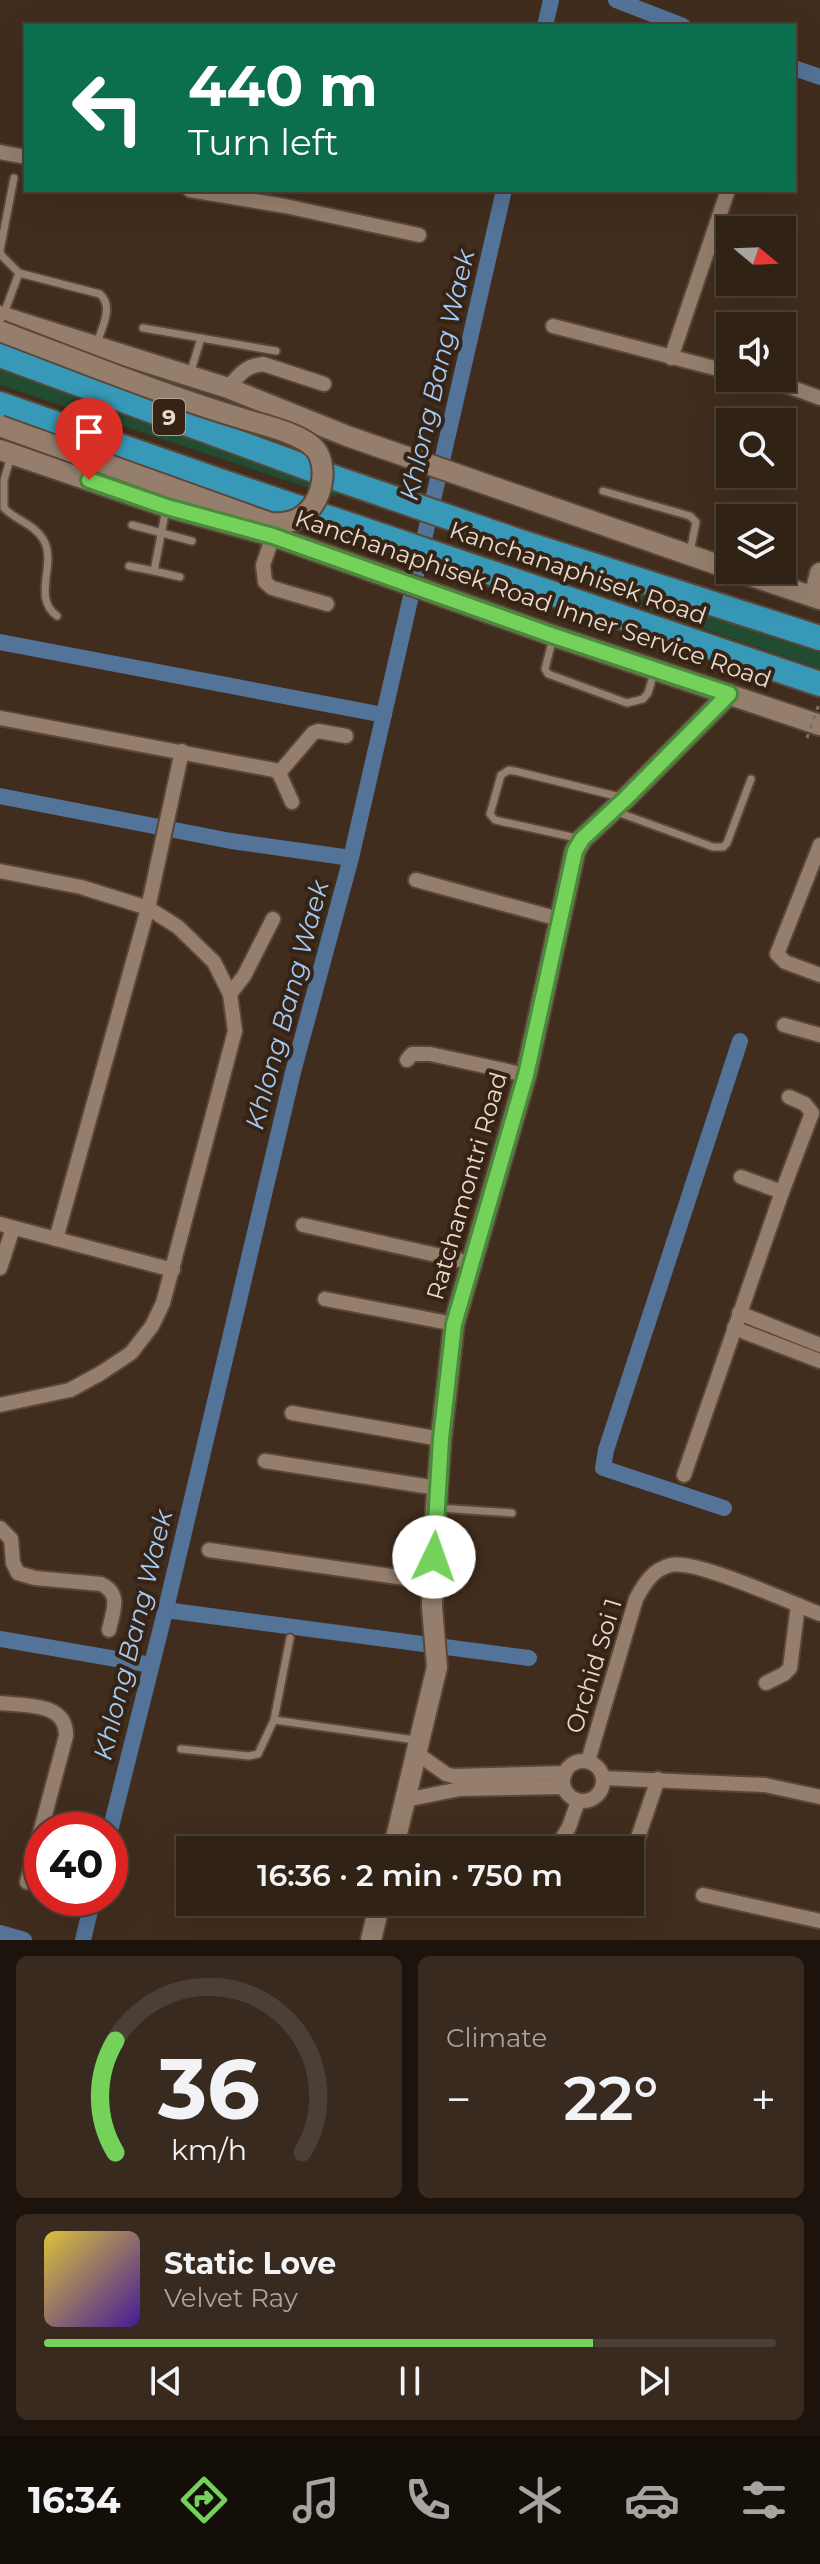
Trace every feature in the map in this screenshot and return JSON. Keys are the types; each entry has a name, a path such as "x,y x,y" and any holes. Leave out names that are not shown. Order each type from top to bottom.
{"highway":[{"name":"Kanchanaphisek Road","path":"0,355 338,479 518,541 820,638"},
{"name":"Kanchanaphisek Road","path":"0,404 508,580 820,684"}],"main road":[{"path":"1,321 96,345 228,388 347,436 716,564"},
{"path":"0,426 270,523 284,524 300,518 320,495 322,473 317,452 301,439 198,405 1,321"},
{"name":"Kanchanaphisek Road Inner Service Road","path":"6,452 167,507 273,536 554,636 729,694 814,732"},
{"path":"774,584 817,598 820,573"},
{"name":"Ratchamontri Road","path":"396,1836 435,1677 437,1656 432,1607 437,1498 454,1324 526,1075 575,851 582,839 620,805 729,694"},
{"path":"371,1940 377,1916"}],"street":[{"path":"0,152 24,157"},
{"path":"202,192 285,206 419,235"},
{"path":"285,206 287,192"},
{"path":"671,358 727,192"},
{"path":"553,326 716,369"},
{"path":"228,388 244,369 263,364 324,384"},
{"path":"796,389 820,398"},
{"path":"273,536 263,565 265,582 272,588 327,604"},
{"path":"0,718 182,751 279,773"},
{"path":"279,773 313,733 318,731 346,736"},
{"path":"56,1239 148,908 182,751"},
{"path":"279,773 292,802"},
{"path":"820,845 777,954 785,962 820,975"},
{"path":"0,871 81,887 148,908 178,927 214,962 230,994 235,1031 173,1270 152,1326 131,1353 70,1390 0,1405"},
{"path":"416,880 559,919"},
{"path":"230,994 250,967 273,919"},
{"path":"784,1025 820,1035"},
{"path":"407,1060 412,1054 430,1054 526,1075"},
{"path":"684,1475 812,1113 805,1104 789,1097"},
{"path":"741,1177 782,1192"},
{"path":"303,1225 472,1263"},
{"path":"0,1268 7,1226 173,1270"},
{"path":"325,1299 454,1324"},
{"path":"739,1313 820,1345"},
{"path":"734,1328 820,1360"},
{"path":"292,1413 441,1439"},
{"path":"265,1461 437,1498"},
{"path":"0,1528 11,1539 13,1563 18,1573 35,1578 101,1584 110,1588 115,1602 109,1630"},
{"path":"209,1550 433,1582"},
{"name":"Orchid Soi 1","path":"588,1761 636,1599 645,1583 668,1565 680,1564 708,1570 820,1614"},
{"path":"766,1683 790,1668 798,1605"},
{"path":"0,1703 39,1707 61,1716 67,1724 46,1812"},
{"path":"417,1746 446,1774 564,1780"},
{"path":"588,1761 601,1771 603,1778 599,1793 586,1801 578,1801 570,1797 564,1780 573,1763 588,1761"},
{"path":"440,1791 446,1774"},
{"path":"603,1778 765,1785 820,1797"},
{"path":"639,1836 658,1779"},
{"path":"405,1800 440,1791 564,1780"},
{"path":"564,1836 578,1801"},
{"path":"703,1895 820,1921"}],"lane":[{"path":"14,178 1,255 19,273 100,294 106,300 108,310 96,345"},
{"path":"1,321 19,273"},
{"path":"143,328 276,351"},
{"path":"189,376 201,338"},
{"path":"6,452 4,508 11,516 33,528 45,543 47,604 57,616"},
{"path":"603,491 690,516 696,522 696,529 689,555"},
{"path":"154,571 167,507"},
{"path":"132,525 192,541"},
{"path":"129,566 180,577"},
{"path":"554,636 545,663 548,674 627,703 643,699 648,693 655,669"},
{"path":"582,839 495,820 490,814 501,775 509,770 519,772 620,805 713,847 723,847 727,843 751,779"},
{"path":"437,1498 512,1513"},
{"path":"181,1749 249,1756 258,1754 274,1720 290,1638"},
{"path":"274,1720 417,1746"}],"path":[{"path":"814,732 820,701"}],"green space":[{"path":"0,370 303,472 338,491 336,497 0,385"},
{"path":"515,552 587,573 820,652 820,669 592,590 571,577 513,558"}],"waterway":[{"name":"Khlong Bang Waek","path":"545,24 551,0"},
{"path":"616,0 678,24"},
{"path":"796,69 820,77"},
{"name":"Khlong Bang Waek","path":"115,1812 293,1072 351,858 504,192"},
{"path":"0,642 384,715"},
{"path":"0,796 231,841 351,858"},
{"path":"724,1508 603,1468 606,1450 740,1041"},
{"path":"165,1610 529,1658"},
{"path":"0,1639 151,1665"},
{"name":"Khlong Bang Waek","path":"83,1940 89,1916"},
{"path":"0,1933 24,1940"}],"route":[{"path":"89,480 167,507 273,536 554,636 729,694 582,839 575,851 526,1075 454,1324 441,1439 434,1557"}]}
